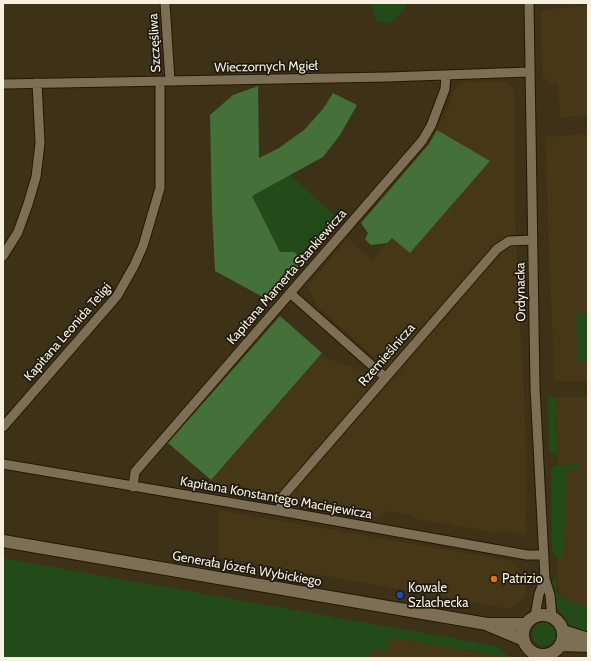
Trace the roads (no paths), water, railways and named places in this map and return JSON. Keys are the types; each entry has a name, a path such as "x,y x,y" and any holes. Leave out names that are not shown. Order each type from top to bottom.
{"main road":[{"name":"Generała Józefa Wybickiego","path":"3,541 487,624 524,640"},
{"path":"541,615 552,617 558,620 563,631 563,641 561,645 549,656 539,654 534,655 529,650 524,640 524,630 530,620 541,615"},
{"name":"Generała Józefa Wybickiego","path":"487,624 530,620"},
{"path":"563,631 588,639"},
{"path":"561,645 588,646"}],"street":[{"name":"Szczęśliwa","path":"166,3 170,81"},
{"name":"Ordynacka","path":"529,3 535,388 545,579 550,594 552,617"},
{"name":"Wieczornych Mgieł","path":"3,84 334,79 530,72"},
{"name":"Kapitana Mamerta Stankiewicza","path":"133,487 135,472 422,141 431,126 445,90 446,75"},
{"name":"Kapitana Leonida Teligi","path":"3,427 117,296 134,266 143,246 160,188 160,81"},
{"path":"3,256 18,232 36,177 40,143 37,83"},
{"name":"Rzemieślnicza","path":"280,511 283,496 497,248 509,241 533,240"},
{"path":"290,293 385,377"},
{"name":"Kapitana Konstantego Maciejewicza","path":"3,464 527,555 544,555"},
{"name":"Ordynacka","path":"530,620 545,579"}],"place":[{"name":"Patrizio","path":"494,579"},
{"name":"Kowale Szlachecka","path":"400,595"}]}
